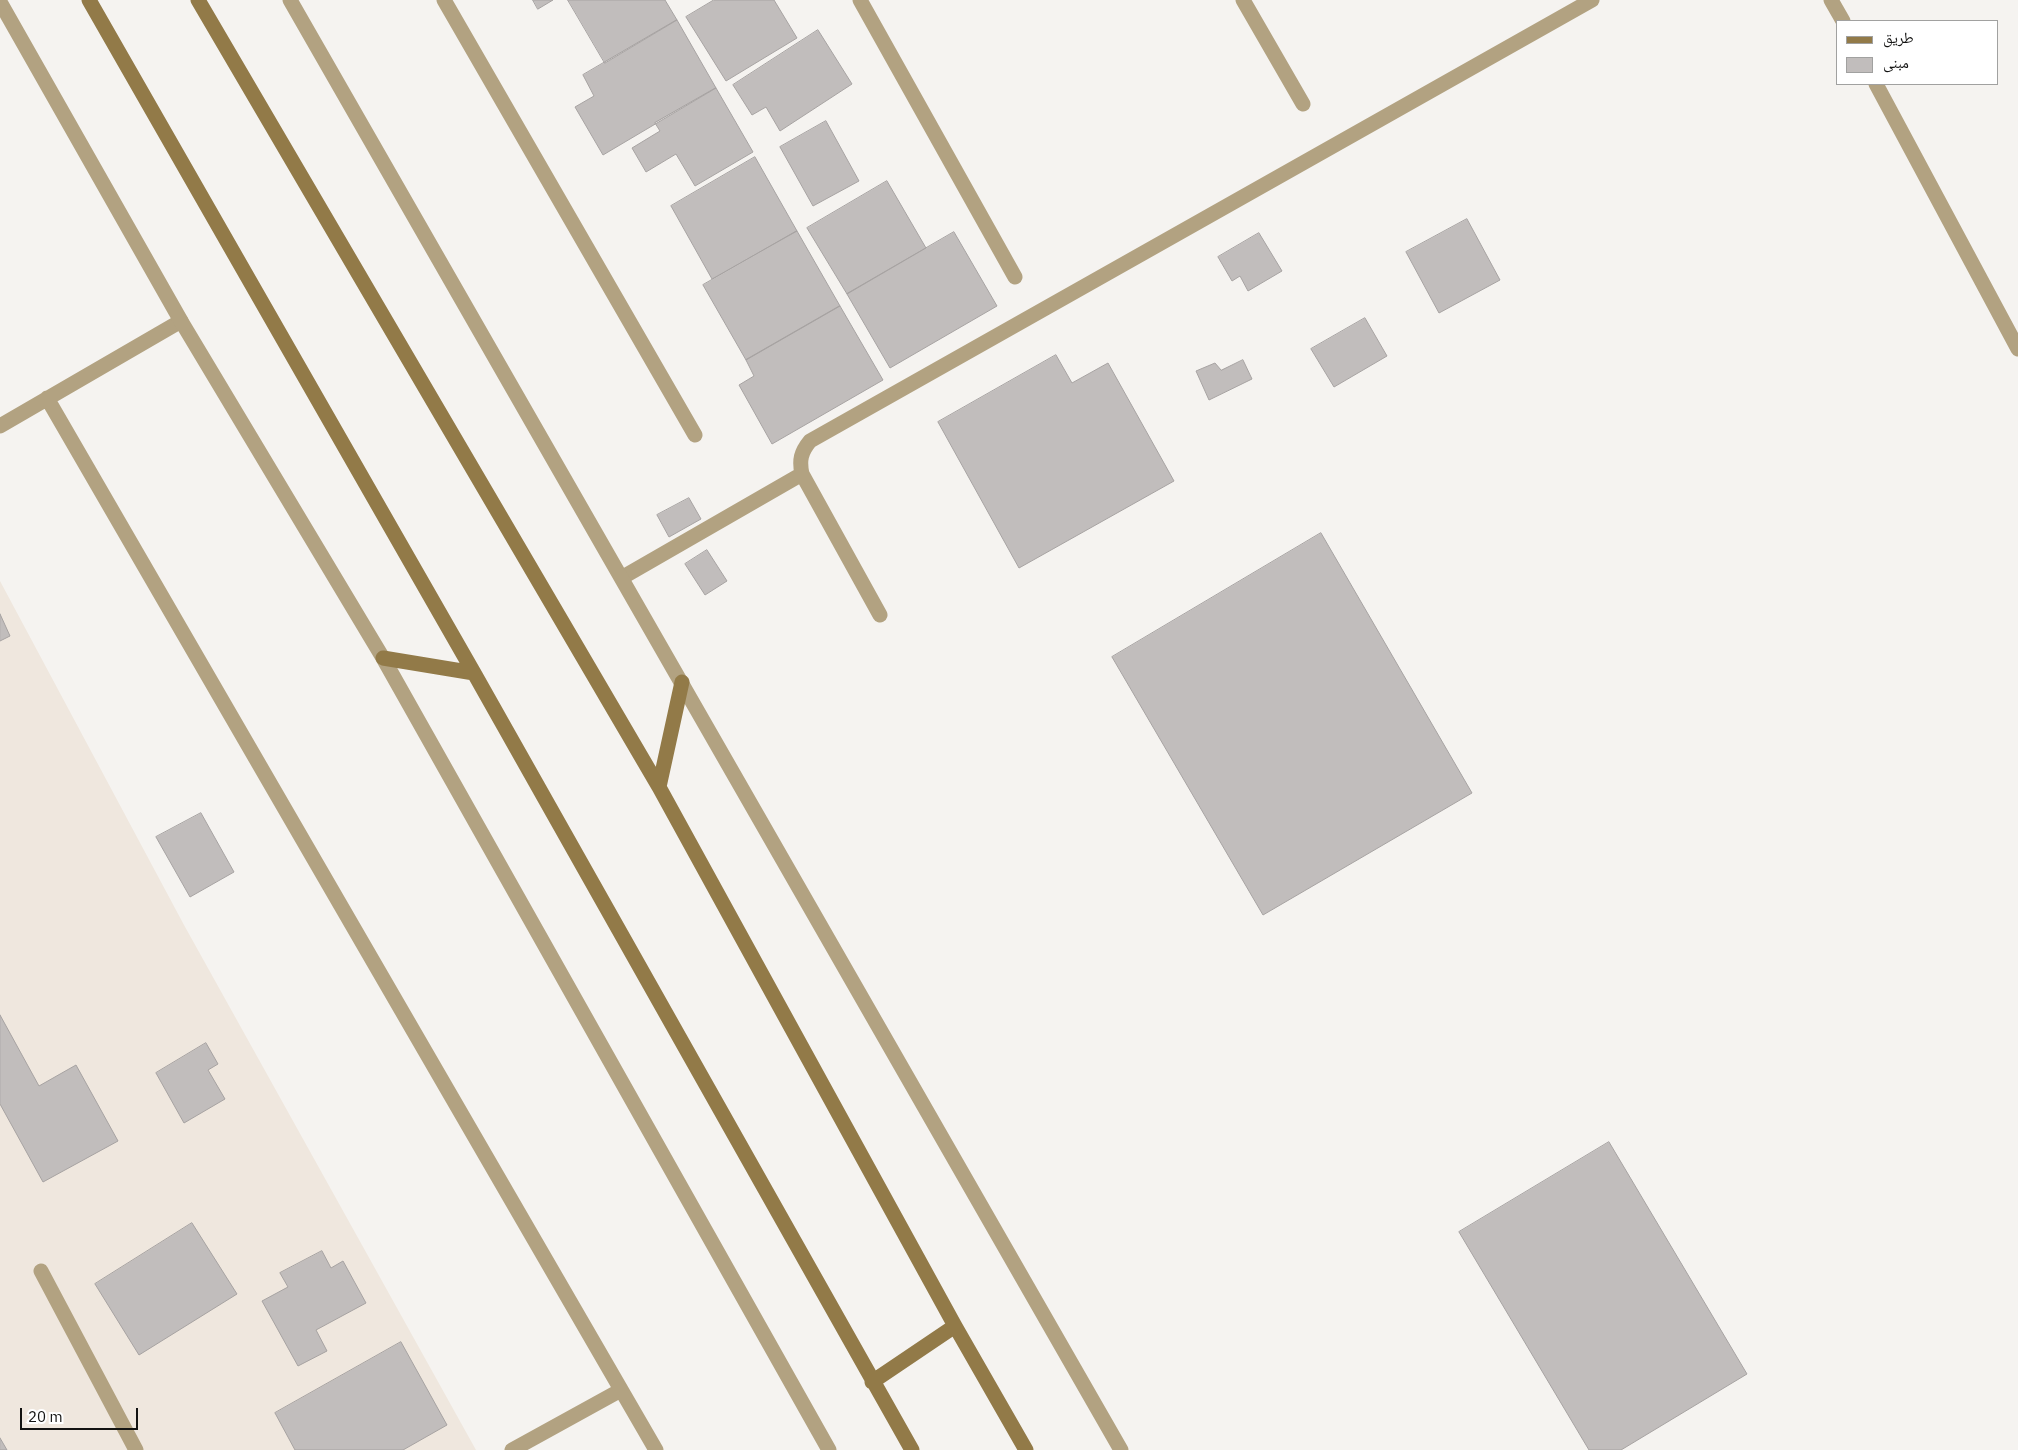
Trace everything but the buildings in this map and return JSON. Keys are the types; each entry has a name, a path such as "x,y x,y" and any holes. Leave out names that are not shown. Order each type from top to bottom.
{"main road":[{"path":"89,0 474,673 912,1450"},
{"path":"198,0 659,787 1026,1450"},
{"path":"383,658 474,673"},
{"path":"659,787 682,682"},
{"path":"872,1382 956,1326"}],"street":[{"path":"290,0 623,577 1121,1450"},
{"path":"444,0 695,435"},
{"path":"860,0 1015,277"},
{"path":"1243,0 1303,104"},
{"path":"880,615 802,474 800,462 802,451 810,441 1592,0"},
{"path":"1831,0 1842,20"},
{"path":"0,2 181,321 383,658 829,1450"},
{"path":"1877,85 2018,349"},
{"path":"0,426 181,321"},
{"path":"46,398 656,1450"},
{"path":"623,577 802,474"},
{"path":"41,1270 136,1450"},
{"path":"512,1450 621,1390"}],"shaded area":[{"path":"0,581 184,925 476,1450 0,1450"}]}
